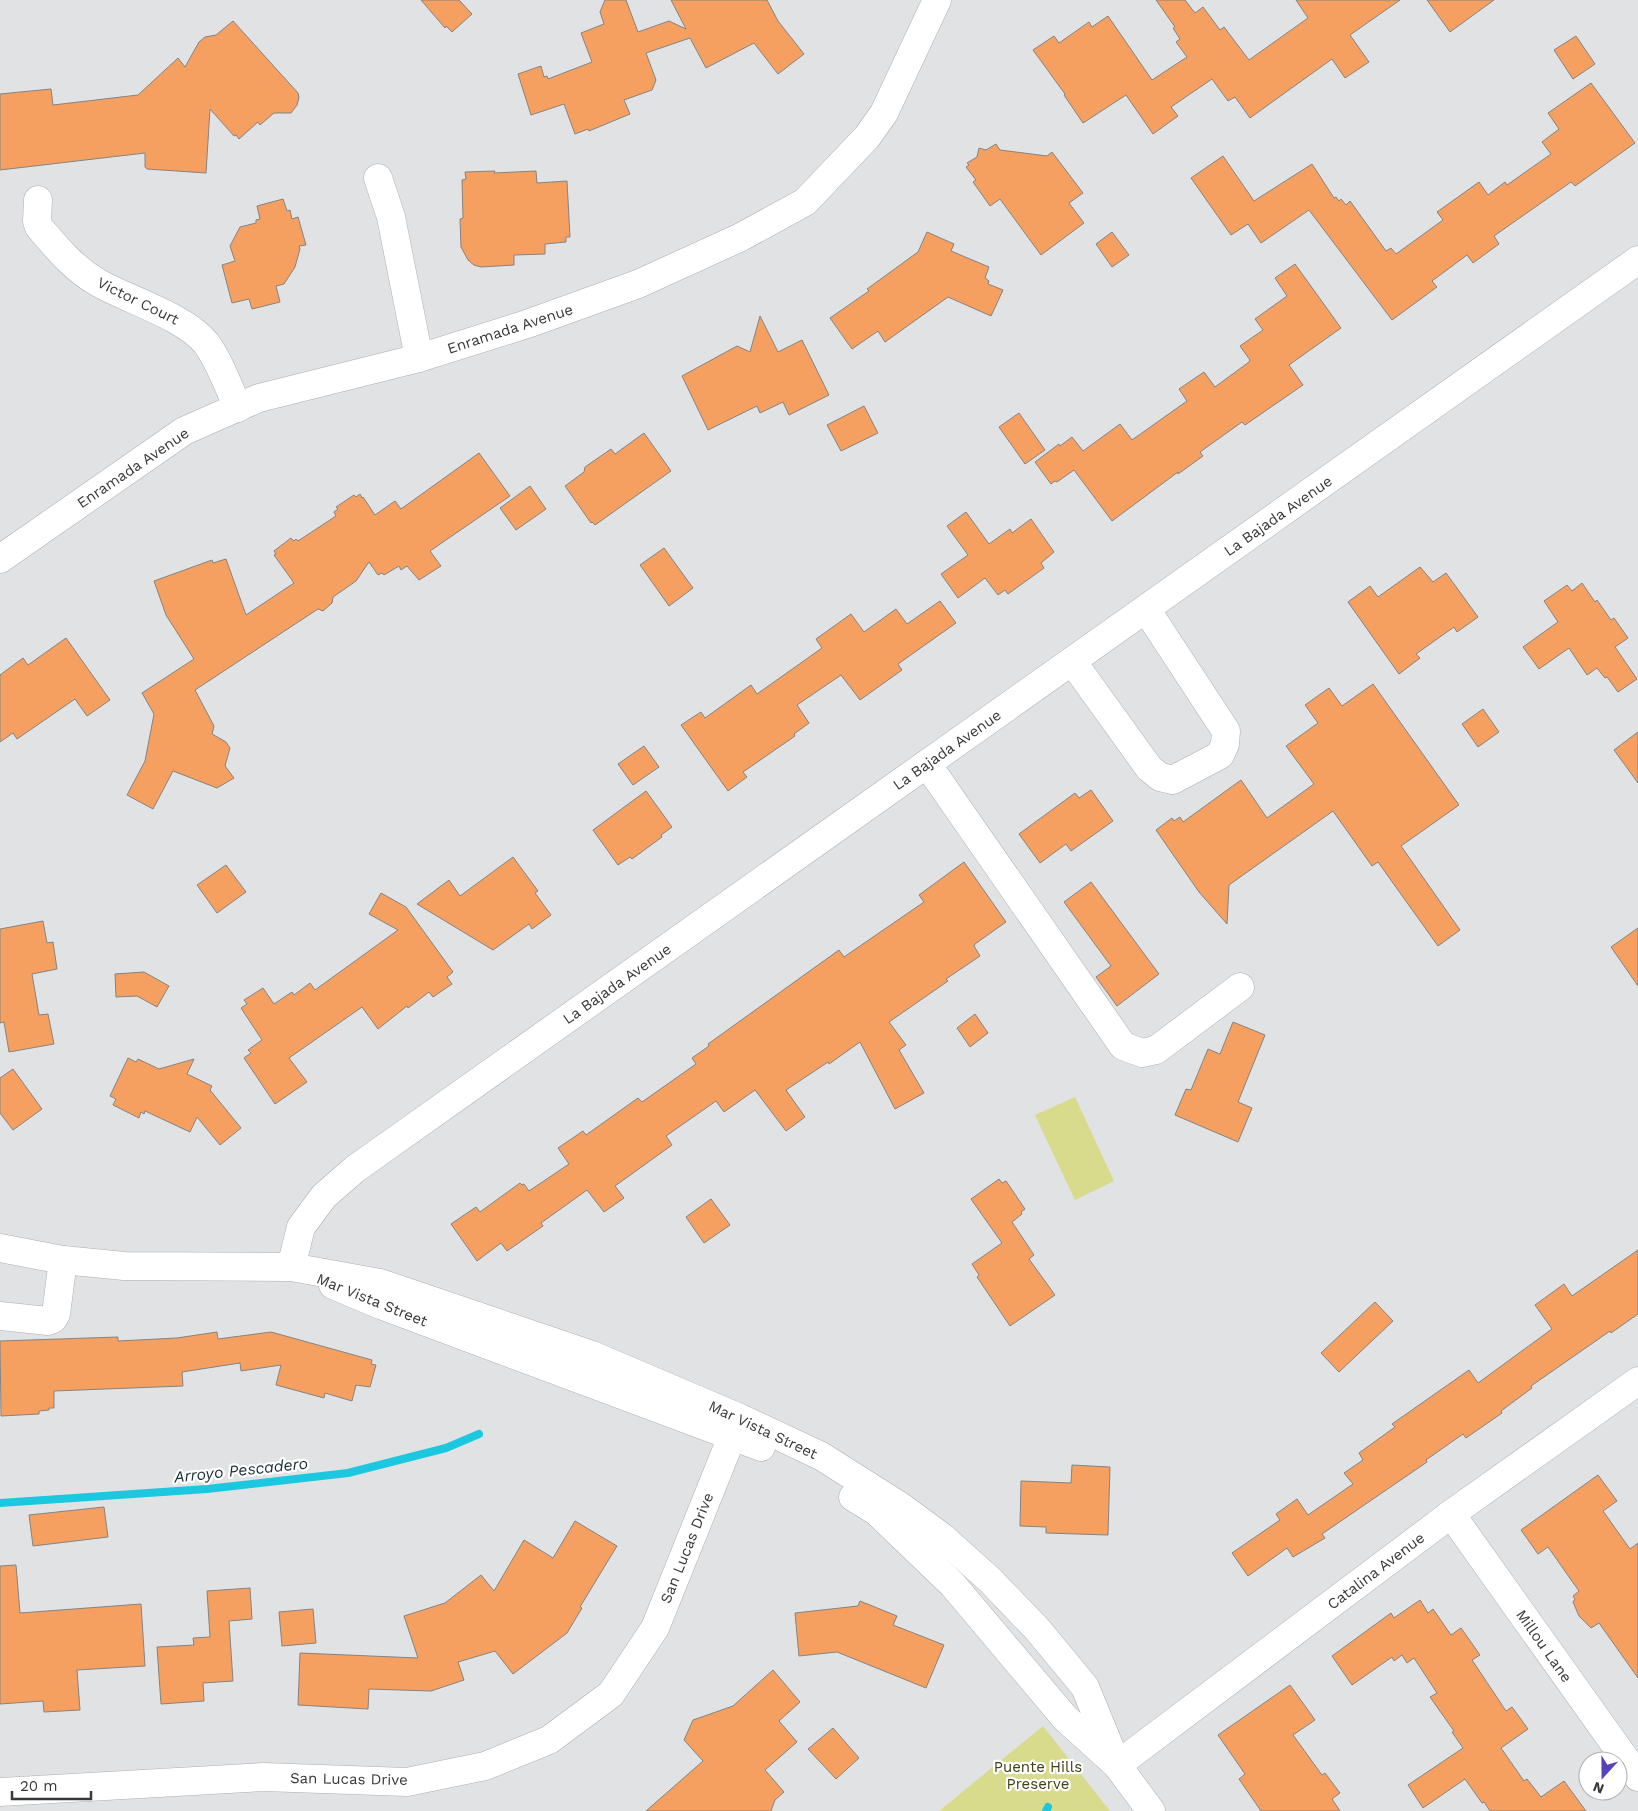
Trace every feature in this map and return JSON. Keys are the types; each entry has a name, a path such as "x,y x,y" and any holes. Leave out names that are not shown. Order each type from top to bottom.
{"street":[{"name":"Enramada Avenue","path":"0,558 184,431 259,398 419,358 527,324 638,284 739,238 804,202 867,137 884,113 937,0"},
{"path":"378,178 391,217 419,358"},
{"name":"Victor Court","path":"38,200 37,221 39,227 80,271 108,288 189,327 205,342 220,367 238,408"},
{"name":"La Bajada Avenue","path":"291,1267 301,1227 324,1196 355,1169 1638,260"},
{"path":"1072,661 1149,768 1160,777 1172,780 1220,755 1225,744 1226,731 1146,609"},
{"path":"927,764 1123,1046 1142,1053 1156,1050 1240,987"},
{"name":"Mar Vista Street","path":"0,1248 63,1260 124,1266 291,1267 380,1283 592,1355 736,1427 796,1460 876,1511 953,1585 1065,1718 1117,1765 1152,1811"},
{"path":"0,1316 54,1319 63,1260"},
{"name":"Catalina Avenue","path":"1117,1765 1451,1514 1638,1381"},
{"name":"Mar Vista Street","path":"736,1427 821,1456 900,1506 942,1537 990,1580 1038,1630 1084,1687 1117,1765"},
{"name":"San Lucas Drive","path":"0,1792 264,1777 407,1782 484,1766 549,1740 611,1694 655,1628 736,1427"},
{"name":"Millou Lane","path":"1451,1514 1638,1777"}],"green space":[{"path":"1075,1097 1114,1181 1075,1200 1035,1115"},
{"name":"Puente Hills Preserve","path":"1043,1726 1110,1811 939,1811"}],"building":[{"path":"421,0 459,0 472,14 452,32 446,26 445,28"},
{"path":"605,0 626,0 638,32 669,21 686,29 671,0 767,0 778,21 804,54 778,74 754,43 706,68 690,38 646,53 656,80 652,90 624,100 630,114 589,131 588,129 575,134 564,104 531,115 518,74 541,66 544,77 547,76 548,79 592,62 581,33 604,24 600,12"},
{"path":"1156,0 1185,0 1195,13 1203,7 1220,30 1224,27 1249,60 1308,18 1296,0 1400,0 1350,35 1369,62 1345,78 1332,59 1250,118 1235,97 1228,101 1212,79 1171,107 1178,116 1153,134 1126,95 1083,123 1065,94 1033,50 1054,36 1059,43 1089,22 1092,27 1108,16 1152,80 1187,57 1176,42 1180,39 1173,28 1175,27"},
{"path":"1427,0 1494,0 1450,32"},
{"path":"233,21 298,93 299,98 297,105 291,113 274,113 260,125 258,122 239,139 236,135 234,136 210,109 206,173 147,169 145,167 145,153 0,170 0,94 51,89 53,105 138,95 178,58 185,67 199,42 205,37 216,35"},
{"path":"1576,36 1595,64 1573,79 1554,50"},
{"path":"1591,83 1635,143 1575,186 1571,182 1494,236 1499,244 1473,263 1467,255 1432,281 1437,287 1392,320 1309,210 1261,243 1248,224 1231,235 1191,178 1223,156 1254,201 1312,164 1334,198 1336,197 1339,201 1341,199 1346,205 1350,201 1386,251 1391,248 1396,254 1443,220 1437,212 1479,182 1488,195 1505,182 1507,185 1551,154 1542,142 1559,129 1548,113"},
{"path":"996,144 1000,150 1047,156 1052,152 1083,193 1069,203 1084,223 1041,255 1000,199 990,206 973,182 976,180 966,167 969,165 967,163 977,157 979,148 986,150"},
{"path":"495,171 494,173 536,171 537,183 567,181 570,237 566,237 566,242 545,244 545,254 514,255 514,265 481,267 474,265 468,260 461,247 460,219 463,218 462,180 466,179 465,172"},
{"path":"283,199 287,211 290,210 292,219 298,217 306,245 299,246 300,249 295,267 284,284 276,286 280,302 252,309 249,299 232,303 222,265 235,261 230,246 240,227 256,223 256,220 260,219 257,206"},
{"path":"927,232 954,244 951,251 989,267 985,278 989,281 988,284 1003,290 991,316 948,297 885,342 878,331 852,349 830,318 869,291 867,289 918,252"},
{"path":"1112,232 1129,255 1112,267 1096,244"},
{"path":"1295,264 1341,328 1289,365 1303,385 1245,425 1242,422 1200,452 1203,456 1178,474 1178,472 1112,521 1074,470 1051,484 1035,462 1059,444 1060,446 1072,437 1083,451 1120,424 1132,440 1187,401 1179,389 1204,372 1215,387 1249,362 1250,360 1240,346 1263,330 1255,319 1287,296 1275,278"},
{"path":"760,316 778,352 802,340 829,395 789,415 783,402 760,413 757,406 708,430 682,376 737,346 750,352"},
{"path":"864,406 878,433 841,451 827,425"},
{"path":"1019,413 1045,450 1025,464 999,427"},
{"path":"644,433 671,471 595,525 591,523 565,486 584,472 585,467 611,449 615,454"},
{"path":"479,453 510,496 430,551 441,566 419,580 407,566 401,570 399,566 384,575 382,573 378,575 369,562 356,581 333,597 332,603 323,611 318,609 195,690 214,726 212,734 226,742 230,748 225,766 234,778 217,788 173,771 153,809 127,795 145,761 154,714 142,693 194,659 166,615 154,581 212,560 213,563 226,559 246,615 294,583 274,555 276,554 274,551 291,538 294,541 296,539 298,541 336,516 334,512 338,509 336,507 354,495 356,497 360,494 375,515 395,501 401,509"},
{"path":"530,486 546,509 516,530 500,508"},
{"path":"966,512 989,544 1010,529 1012,533 1031,519 1054,552 1041,563 1044,568 1008,594 1005,590 998,595 985,578 958,598 941,574 968,555 947,526"},
{"path":"664,548 693,588 669,606 640,565"},
{"path":"1420,567 1433,582 1446,573 1478,617 1457,632 1454,627 1416,654 1420,658 1399,674 1348,602 1370,586 1378,597"},
{"path":"1582,583 1595,602 1597,600 1611,620 1614,618 1628,638 1615,647 1637,679 1618,692 1607,677 1605,678 1597,668 1587,675 1569,648 1539,669 1523,647 1558,622 1544,601 1567,585 1572,591"},
{"path":"940,601 956,623 898,664 902,670 860,700 841,675 797,705 809,723 794,734 795,736 743,772 747,777 728,791 681,725 701,712 705,718 751,685 757,694 822,648 816,639 851,614 864,632 896,609 907,624"},
{"path":"66,638 110,700 87,716 75,699 17,739 13,733 0,742 0,675 23,658 28,665"},
{"path":"1373,684 1459,805 1401,846 1460,930 1438,946 1378,862 1372,866 1333,811 1229,885 1227,924 1199,892 1156,830 1172,818 1174,821 1180,817 1183,822 1241,780 1267,818 1314,784 1286,746 1318,723 1305,705 1329,688 1342,706"},
{"path":"1483,709 1499,732 1478,747 1462,724"},
{"path":"1638,732 1638,783 1614,750"},
{"path":"644,746 659,767 633,785 618,764"},
{"path":"1091,790 1113,821 1071,851 1066,844 1040,863 1019,834 1075,793 1079,798"},
{"path":"646,791 672,827 661,835 662,837 632,859 630,857 618,865 593,830"},
{"path":"513,857 538,891 535,893 551,915 532,929 529,924 493,950 417,904 449,880 460,896"},
{"path":"964,862 1006,922 975,944 974,946 980,956 889,1022 906,1045 899,1050 924,1093 895,1109 860,1042 829,1064 828,1062 786,1090 805,1117 786,1131 755,1090 724,1112 716,1101 666,1136 672,1145 615,1186 624,1198 604,1212 587,1190 541,1223 543,1226 507,1251 501,1243 477,1261 451,1224 476,1207 480,1212 520,1183 524,1184 529,1191 569,1164 558,1148 583,1131 586,1135 638,1098 642,1102 696,1064 692,1058 709,1046 708,1044 839,950 844,957 924,902 919,895"},
{"path":"226,865 246,892 217,913 197,885"},
{"path":"1091,882 1159,974 1117,1006 1096,977 1111,966 1064,902"},
{"path":"381,893 406,907 453,972 447,977 452,984 433,997 429,992 408,1008 407,1006 378,1029 362,1007 289,1058 307,1082 275,1104 244,1058 251,1053 248,1050 262,1040 241,1008 247,1004 244,1000 263,988 274,1004 292,992 294,995 310,983 315,990 398,930 369,914"},
{"path":"43,921 47,943 53,942 57,969 32,974 39,1015 48,1014 54,1044 9,1052 4,1022 0,1023 0,929"},
{"path":"1638,928 1638,986 1611,947"},
{"path":"144,972 169,986 157,1007 137,996 116,997 115,974"},
{"path":"975,1014 988,1033 970,1047 957,1028"},
{"path":"1233,1022 1265,1035 1238,1102 1252,1108 1238,1142 1175,1115 1186,1089 1191,1090 1208,1049 1220,1054"},
{"path":"128,1058 136,1062 138,1059 159,1069 194,1059 187,1074 212,1086 210,1090 241,1128 220,1145 197,1117 190,1132 145,1111 144,1114 141,1112 139,1118 113,1105 116,1099 110,1096"},
{"path":"13,1069 42,1109 13,1130 0,1113 0,1078"},
{"path":"999,1179 1002,1183 1006,1181 1025,1209 1012,1222 1034,1255 1029,1259 1055,1295 1010,1326 977,1277 979,1275 972,1264 1002,1243 971,1199"},
{"path":"711,1199 730,1225 704,1243 686,1217"},
{"path":"1638,1250 1638,1314 1611,1333 1610,1331 1531,1386 1532,1388 1501,1411 1502,1413 1466,1438 1463,1434 1426,1460 1427,1462 1322,1534 1325,1538 1293,1557 1287,1548 1248,1576 1232,1553 1280,1520 1276,1514 1297,1499 1308,1515 1353,1484 1344,1473 1363,1460 1359,1453 1395,1427 1392,1424 1469,1370 1478,1383 1552,1329 1535,1305 1564,1284 1572,1296"},
{"path":"1375,1302 1393,1321 1339,1372 1321,1353"},
{"path":"217,1332 218,1339 271,1332 372,1360 371,1364 376,1365 370,1387 356,1385 352,1401 325,1393 324,1398 276,1385 281,1365 241,1371 240,1363 182,1372 183,1386 54,1391 54,1408 39,1411 39,1414 1,1416 0,1341 118,1337 118,1341 177,1338"},
{"path":"1072,1465 1110,1467 1108,1535 1046,1533 1046,1527 1020,1526 1021,1481 1071,1483"},
{"path":"1598,1475 1617,1501 1603,1511 1630,1549 1638,1543 1638,1678 1599,1623 1591,1628 1579,1616 1573,1602 1575,1599 1573,1596 1579,1591 1548,1547 1538,1554 1521,1530"},
{"path":"104,1507 108,1537 33,1546 29,1515"},
{"path":"575,1521 617,1546 580,1607 582,1608 567,1633 513,1674 495,1651 458,1662 464,1680 431,1691 369,1689 368,1709 298,1705 300,1653 418,1658 404,1616 445,1603 481,1575 494,1591 524,1540 553,1558"},
{"path":"16,1565 20,1613 141,1604 145,1666 77,1670 80,1710 44,1712 43,1701 0,1704 0,1566"},
{"path":"250,1588 252,1619 229,1621 233,1681 203,1683 204,1701 161,1704 157,1647 194,1645 193,1638 210,1637 207,1591"},
{"path":"1420,1600 1428,1613 1433,1609 1451,1635 1461,1628 1480,1655 1472,1660 1506,1711 1512,1707 1528,1729 1501,1748 1524,1781 1527,1779 1541,1797 1564,1781 1586,1811 1490,1811 1465,1779 1423,1808 1408,1785 1463,1748 1452,1732 1454,1731 1430,1697 1437,1693 1414,1658 1407,1663 1402,1655 1394,1661 1392,1657 1352,1685 1332,1656 1391,1613 1394,1618"},
{"path":"860,1601 897,1616 893,1625 944,1645 926,1688 837,1652 799,1656 795,1613 858,1606"},
{"path":"313,1609 316,1643 282,1646 279,1612"},
{"path":"773,1670 800,1702 779,1721 797,1742 765,1770 784,1792 775,1800 771,1811 646,1811 703,1761 684,1740 693,1720 733,1706"},
{"path":"1290,1685 1315,1720 1293,1735 1322,1775 1325,1773 1340,1793 1332,1799 1340,1811 1261,1811 1239,1779 1245,1774 1218,1735"},
{"path":"833,1728 859,1758 836,1779 808,1749"}],"waterway":[{"name":"Arroyo Pescadero","path":"0,1503 207,1489 348,1473 446,1448 479,1434"},
{"path":"1046,1811 1048,1807"}]}
